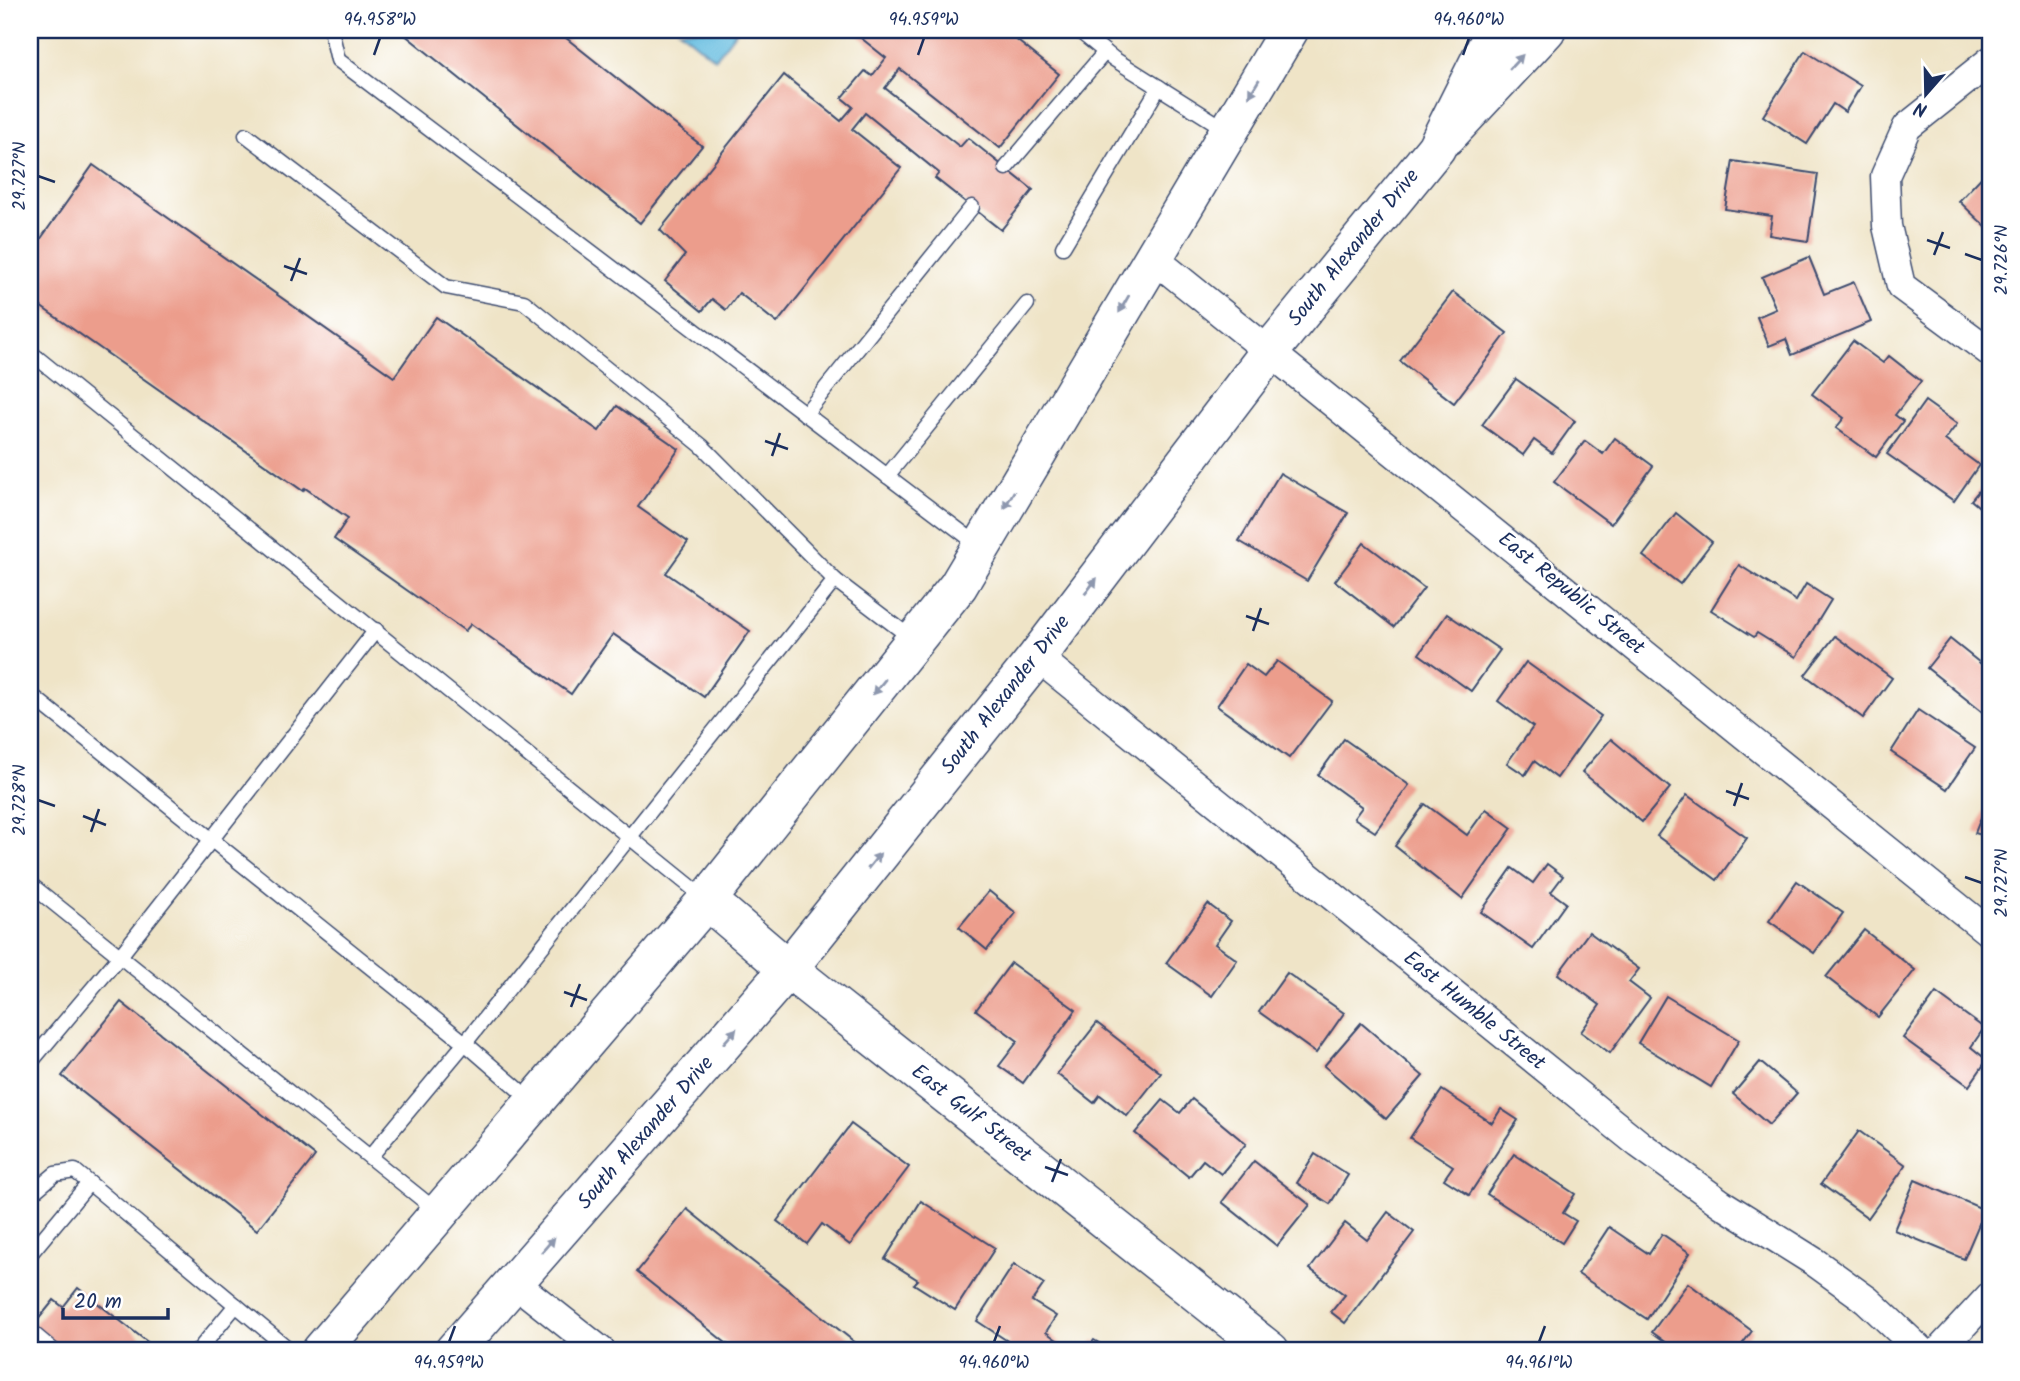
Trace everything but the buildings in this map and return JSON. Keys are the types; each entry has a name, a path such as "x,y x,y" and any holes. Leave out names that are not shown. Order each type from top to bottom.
{"main road":[{"path":"321,1351 707,900 958,586 1289,30"},
{"path":"1436,148 1494,30"},
{"name":"South Alexander Drive","path":"454,1351 788,969 1037,657 1270,351 1436,148 1546,30"},
{"name":"East Gulf Street","path":"707,900 788,969 1270,1351"}],"street":[{"path":"1990,61 1907,127 1885,176 1887,226 1901,286 1990,352"},
{"name":"East Republic Street","path":"1152,257 1990,933"},
{"name":"East Humble Street","path":"1037,657 1639,1144 1722,1204 1813,1261 1867,1300 1921,1351"},
{"path":"515,1283 601,1351"},
{"path":"1938,1351 1990,1296"}],"lane":[{"path":"331,30 338,60 981,547"},
{"path":"1079,30 1105,52 1228,131"},
{"path":"1006,168 1105,52"},
{"path":"1063,247 1159,88"},
{"path":"246,135 446,286 524,302 702,446 835,580 915,641"},
{"path":"805,414 972,207"},
{"path":"887,476 1027,304"},
{"path":"30,352 631,835 707,900"},
{"path":"370,1157 465,1043 835,580"},
{"path":"30,1063 120,956 376,630"},
{"path":"30,694 465,1043 534,1103"},
{"path":"30,884 440,1213"},
{"path":"30,1195 55,1174 75,1171 291,1351"},
{"path":"30,1254 89,1183"},
{"path":"198,1351 236,1305"},
{"path":"30,1331 54,1351"}],"water":[{"path":"679,30 737,30 715,59"}]}
